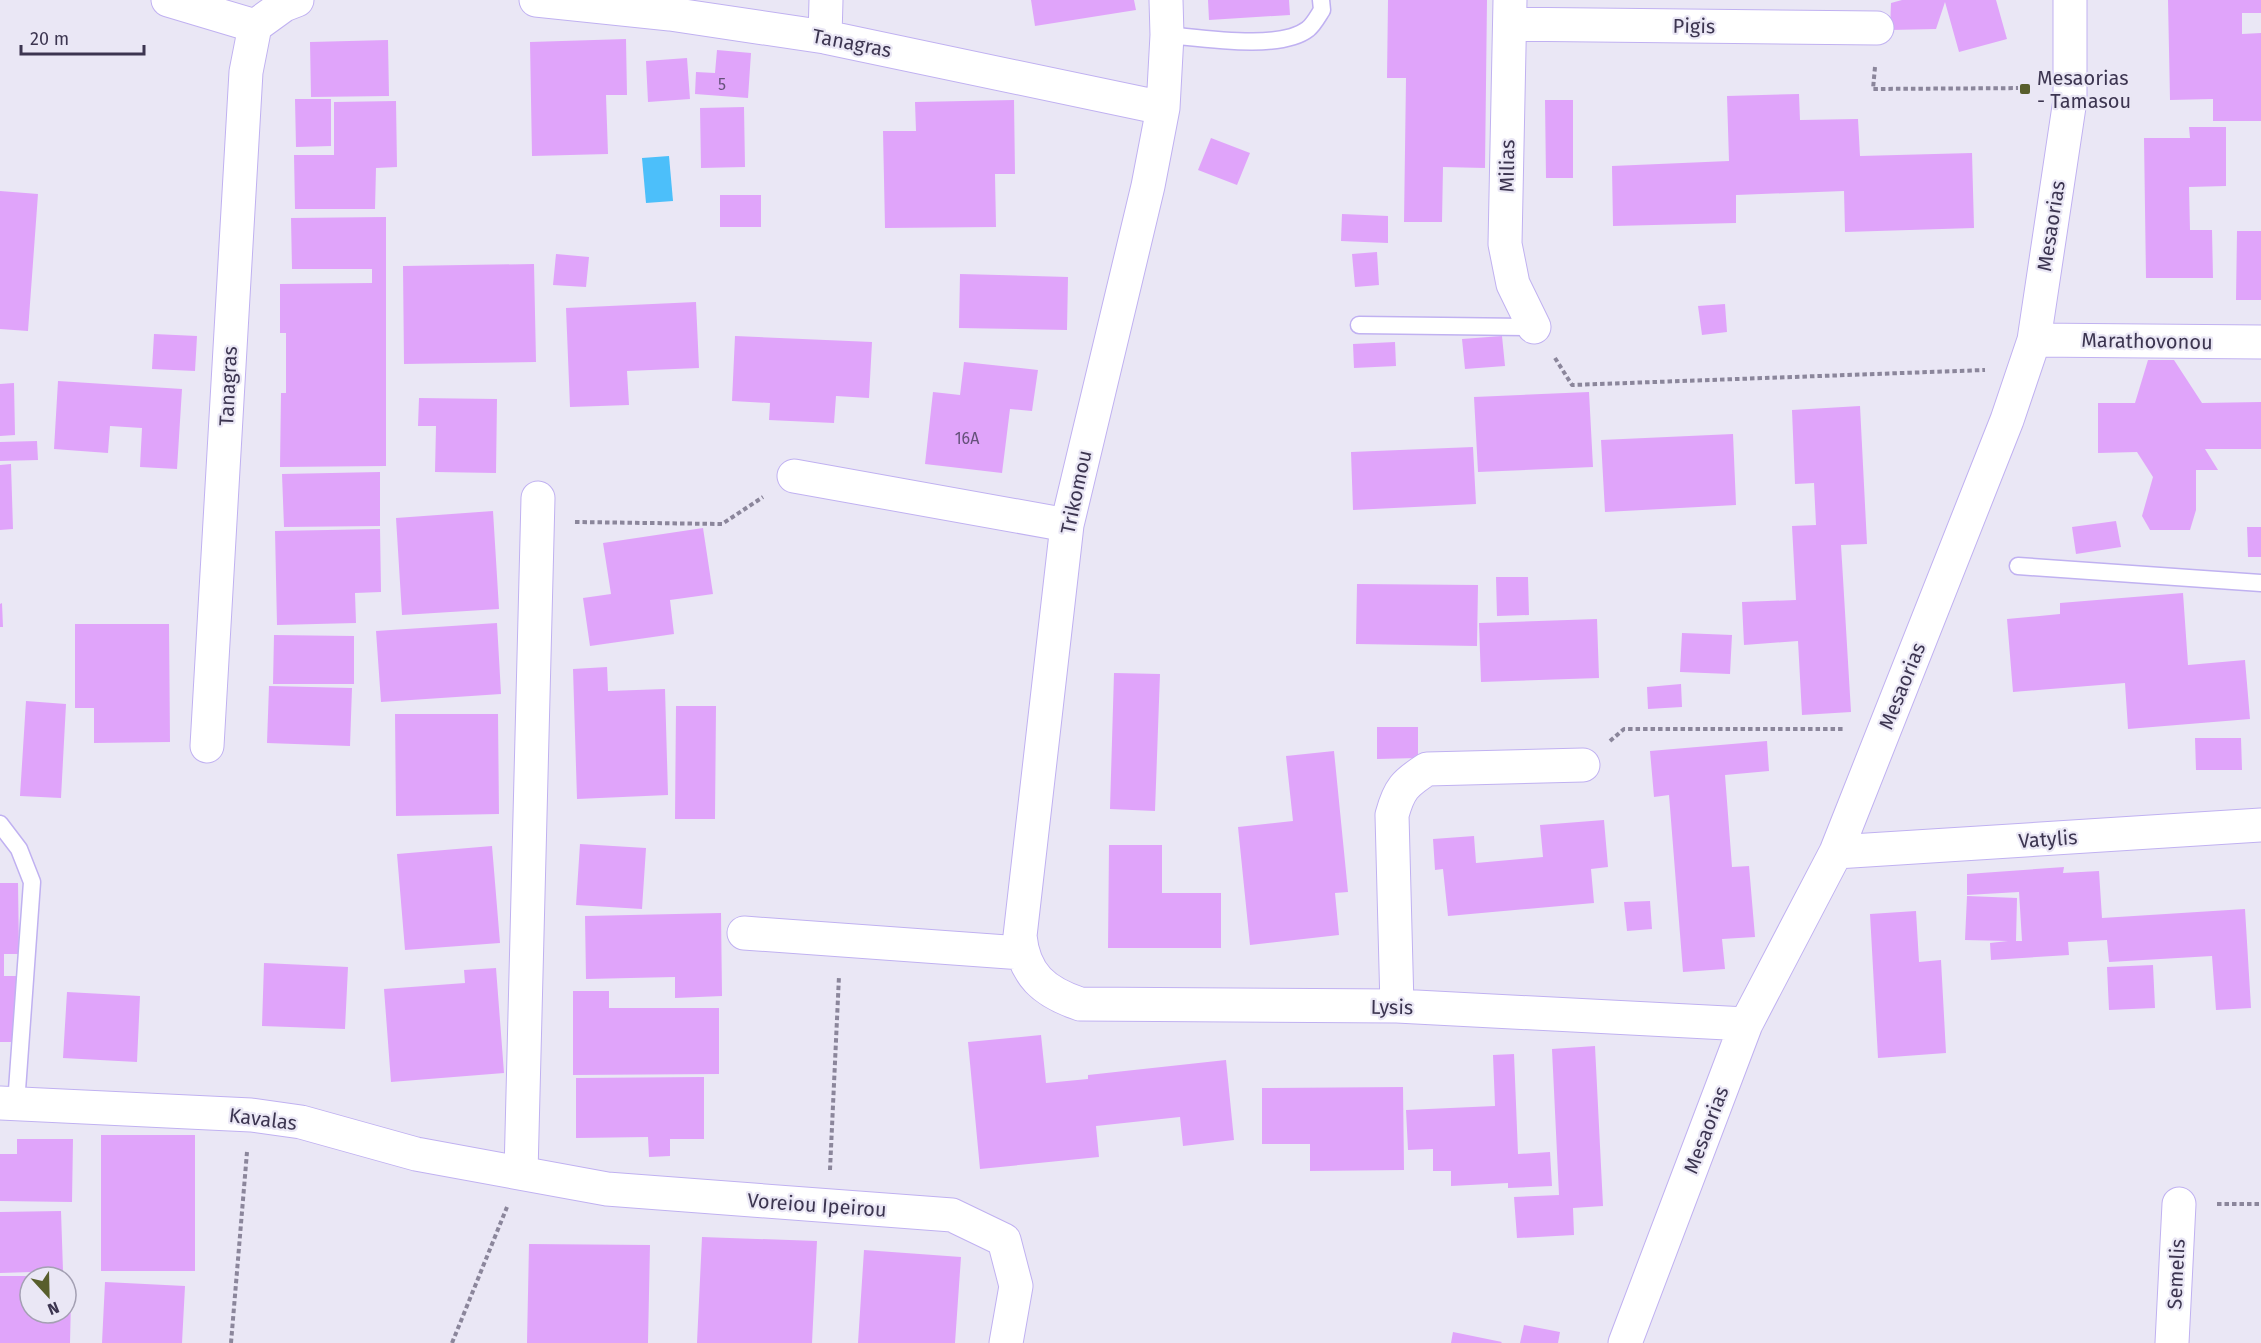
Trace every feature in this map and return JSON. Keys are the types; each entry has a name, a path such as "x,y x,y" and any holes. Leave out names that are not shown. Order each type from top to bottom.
{"street":[{"path":"168,0 255,26 284,5 297,0"},
{"name":"Tanagras","path":"536,0 670,14 825,36 1163,108"},
{"path":"825,36 826,0"},
{"name":"Trikomou","path":"1041,986 1022,953 1020,936 1067,525 1145,198 1163,108 1167,35 1166,0"},
{"name":"Mesaorias","path":"1625,1343 1746,1024 1836,852 2007,420 2029,355 2070,100 2070,0"},
{"name":"Pigis","path":"1510,12 1877,28"},
{"name":"Milias","path":"1510,12 1505,244 1513,284 1534,327"},
{"name":"Tanagras","path":"207,746 246,72 255,26"},
{"name":"Marathovonou","path":"2029,355 2261,342"},
{"path":"794,476 1067,525"},
{"path":"521,1173 538,510"},
{"path":"1397,1006 1392,815 1397,795 1408,780 1427,768 1583,765"},
{"name":"Vatylis","path":"1836,852 2261,825"},
{"path":"744,933 1022,953"},
{"name":"Lysis","path":"1041,986 1059,997 1080,1004 1397,1006 1746,1024"},
{"name":"Kavalas","path":"8,1103 251,1115 301,1122 416,1154 521,1173"},
{"name":"Voreiou Ipeirou","path":"521,1173 607,1189 951,1215 1004,1240 1016,1286 1006,1343"},
{"name":"Semelis","path":"2172,1343 2179,1204"}],"lane":[{"path":"1167,35 1257,42 1291,37 1309,28 1322,10 1321,0"},
{"path":"1359,325 1534,327"},
{"path":"2018,566 2261,583"},
{"path":"0,824 19,849 32,882 8,1103"}],"path":[{"path":"1877,28 1874,89 2070,87"},
{"path":"1534,327 1572,385 2029,355"},
{"path":"538,510 722,524 794,476"},
{"path":"1583,765 1624,729 1884,729"},
{"path":"829,1205 840,940"},
{"path":"231,1343 251,1115"},
{"path":"452,1343 521,1173"},
{"path":"2179,1204 2261,1204"}],"water":[{"path":"669,156 673,201 646,203 642,158"}],"building":[{"path":"1031,0 1134,0 1136,10 1035,26"},
{"path":"1208,0 1289,0 1290,15 1209,20"},
{"path":"1388,0 1487,0 1485,168 1443,167 1442,222 1404,222 1406,78 1387,78"},
{"path":"1902,0 1996,0 2007,39 1959,52 1945,2 1936,29 1890,30 1891,3"},
{"path":"2168,0 2261,0 2261,13 2242,13 2242,34 2261,33 2261,121 2213,121 2213,99 2170,100"},
{"path":"626,39 627,95 606,95 608,154 532,156 530,42"},
{"path":"388,40 389,96 311,97 310,42"},
{"path":"717,50 751,53 748,98 695,94 696,72 715,73"},
{"path":"687,58 690,99 648,102 646,61"},
{"path":"1799,94 1800,120 1858,119 1860,156 1972,153 1974,228 1845,232 1844,191 1736,195 1736,223 1613,226 1612,166 1729,161 1727,96"},
{"path":"295,99 331,99 331,146 296,147"},
{"path":"1014,100 1015,174 995,174 996,227 885,228 883,131 916,131 915,102"},
{"path":"1545,100 1573,100 1573,178 1546,178"},
{"path":"396,101 397,167 376,168 375,209 295,209 294,155 334,155 334,102"},
{"path":"744,107 745,167 701,168 700,108"},
{"path":"2189,127 2226,127 2226,186 2189,187 2190,230 2212,230 2213,278 2146,278 2144,138 2190,138"},
{"path":"1211,138 1250,153 1237,185 1198,170"},
{"path":"0,191 38,194 28,331 0,329"},
{"path":"720,195 761,195 761,227 720,227"},
{"path":"1342,214 1388,216 1388,243 1341,241"},
{"path":"386,217 386,466 280,467 281,393 286,393 286,333 280,333 280,284 372,283 372,269 292,269 291,218"},
{"path":"2237,231 2261,231 2261,300 2236,300"},
{"path":"1377,252 1379,285 1355,287 1352,254"},
{"path":"556,254 589,257 586,287 553,285"},
{"path":"534,264 536,362 404,364 403,266"},
{"path":"960,274 1068,277 1067,330 959,328"},
{"path":"696,302 699,368 627,371 629,405 570,407 566,308"},
{"path":"1725,304 1727,332 1702,335 1698,306"},
{"path":"154,334 197,336 195,371 152,369"},
{"path":"735,336 872,342 869,398 836,396 834,423 769,420 770,403 732,401"},
{"path":"1502,336 1505,366 1465,369 1462,339"},
{"path":"1395,342 1396,366 1354,368 1353,344"},
{"path":"2148,360 2174,360 2202,403 2261,402 2261,449 2205,449 2218,470 2196,470 2196,510 2190,530 2150,530 2142,516 2153,477 2137,452 2098,453 2098,403 2135,403"},
{"path":"964,362 1038,370 1032,411 1010,409 1002,473 925,464 933,392 960,395"},
{"path":"58,381 182,389 177,469 140,467 142,428 110,426 108,453 54,449"},
{"path":"14,383 15,435 0,436 0,384"},
{"path":"1589,392 1593,467 1478,472 1474,397"},
{"path":"419,398 497,399 496,473 435,472 436,426 418,426"},
{"path":"1860,406 1867,544 1841,545 1851,712 1802,715 1798,641 1744,645 1742,602 1796,600 1792,526 1816,525 1814,483 1795,484 1792,410"},
{"path":"1733,434 1736,505 1605,512 1601,440"},
{"path":"37,441 38,460 0,461 0,442"},
{"path":"1473,447 1476,504 1353,510 1351,452"},
{"path":"11,464 13,529 0,530 0,465"},
{"path":"380,472 380,526 284,527 282,474"},
{"path":"493,511 499,609 402,615 396,518"},
{"path":"2116,521 2121,547 2076,554 2072,527"},
{"path":"2247,527 2261,527 2261,557 2248,557"},
{"path":"703,528 713,594 670,600 674,634 590,646 583,598 611,594 603,543"},
{"path":"380,529 381,592 355,593 356,623 277,625 275,531"},
{"path":"1496,577 1528,577 1529,615 1497,616"},
{"path":"1357,584 1478,585 1477,646 1356,644"},
{"path":"2183,593 2188,665 2245,660 2250,719 2128,729 2125,683 2013,692 2007,619 2060,614 2060,603"},
{"path":"2,603 3,627 0,627 0,604"},
{"path":"1597,619 1599,678 1481,682 1479,623"},
{"path":"497,623 501,694 381,702 376,631"},
{"path":"75,624 169,624 170,742 94,743 94,708 75,708"},
{"path":"1682,633 1732,635 1730,674 1680,672"},
{"path":"274,635 354,636 354,684 273,684"},
{"path":"607,667 608,691 665,689 668,795 577,799 573,669"},
{"path":"1114,673 1160,674 1155,811 1110,809"},
{"path":"1681,684 1682,707 1648,709 1647,687"},
{"path":"269,686 352,688 350,746 267,743"},
{"path":"26,701 66,704 61,798 20,796"},
{"path":"676,706 716,706 715,819 675,819"},
{"path":"395,714 498,714 499,814 396,816"},
{"path":"1377,727 1418,727 1418,758 1377,759"},
{"path":"2195,738 2241,738 2242,770 2196,770"},
{"path":"1767,741 1769,771 1725,775 1732,867 1749,866 1755,937 1722,939 1725,969 1683,972 1669,795 1654,797 1650,751"},
{"path":"1334,751 1348,892 1335,893 1339,935 1250,945 1238,827 1293,821 1286,756"},
{"path":"1604,820 1608,867 1591,869 1594,903 1448,916 1443,869 1435,870 1433,839 1474,836 1476,863 1543,857 1540,825"},
{"path":"580,844 646,848 642,909 576,905"},
{"path":"1109,845 1162,845 1162,893 1221,893 1221,948 1108,948"},
{"path":"492,846 500,943 405,950 397,854"},
{"path":"2064,867 2063,873 2099,871 2102,918 2245,909 2251,1008 2216,1010 2212,956 2109,962 2107,940 2068,942 2069,955 1991,960 1990,943 2008,941 1965,940 1967,896 2017,898 2016,941 2022,941 2019,892 1967,895 1967,874"},
{"path":"0,883 18,883 19,954 4,954 4,976 17,976 17,1042 0,1042"},
{"path":"1650,901 1652,929 1627,931 1624,902"},
{"path":"1916,911 1919,962 1941,960 1946,1053 1878,1058 1870,914"},
{"path":"721,913 722,996 675,998 675,977 586,979 585,916"},
{"path":"264,963 348,967 345,1029 262,1026"},
{"path":"2153,965 2155,1008 2109,1010 2107,967"},
{"path":"496,968 504,1073 391,1082 384,989 465,983 464,970"},
{"path":"573,991 609,991 609,1008 719,1008 719,1074 573,1075"},
{"path":"67,992 140,996 137,1062 63,1058"},
{"path":"1041,1035 1046,1083 1088,1079 1088,1075 1226,1060 1234,1140 1183,1146 1180,1117 1096,1126 1099,1157 980,1169 968,1042"},
{"path":"1595,1046 1603,1206 1573,1208 1574,1235 1517,1238 1514,1197 1559,1195 1552,1049"},
{"path":"1514,1054 1518,1154 1550,1152 1552,1186 1508,1188 1508,1183 1451,1186 1451,1171 1433,1171 1433,1149 1408,1150 1406,1110 1495,1106 1493,1055"},
{"path":"704,1077 704,1139 670,1139 670,1156 649,1157 648,1137 576,1138 576,1078"},
{"path":"1403,1087 1404,1170 1310,1171 1310,1144 1262,1144 1262,1088"},
{"path":"101,1135 195,1135 195,1271 101,1271"},
{"path":"17,1139 73,1139 72,1202 0,1201 0,1154 17,1154"},
{"path":"61,1211 63,1265 18,1265 18,1272 0,1273 0,1212"},
{"path":"702,1237 817,1241 812,1343 697,1343"},
{"path":"529,1244 650,1245 648,1343 527,1343"},
{"path":"864,1250 961,1257 955,1343 858,1343"},
{"path":"0,1276 18,1276 18,1325 70,1325 70,1343 0,1343"},
{"path":"105,1282 185,1286 182,1343 102,1343"},
{"path":"1524,1325 1560,1332 1558,1343 1520,1343"},
{"path":"1453,1332 1502,1342 1451,1343"}],"place":[{"name":"Mesaorias - Tamasou","path":"2025,89"}]}
